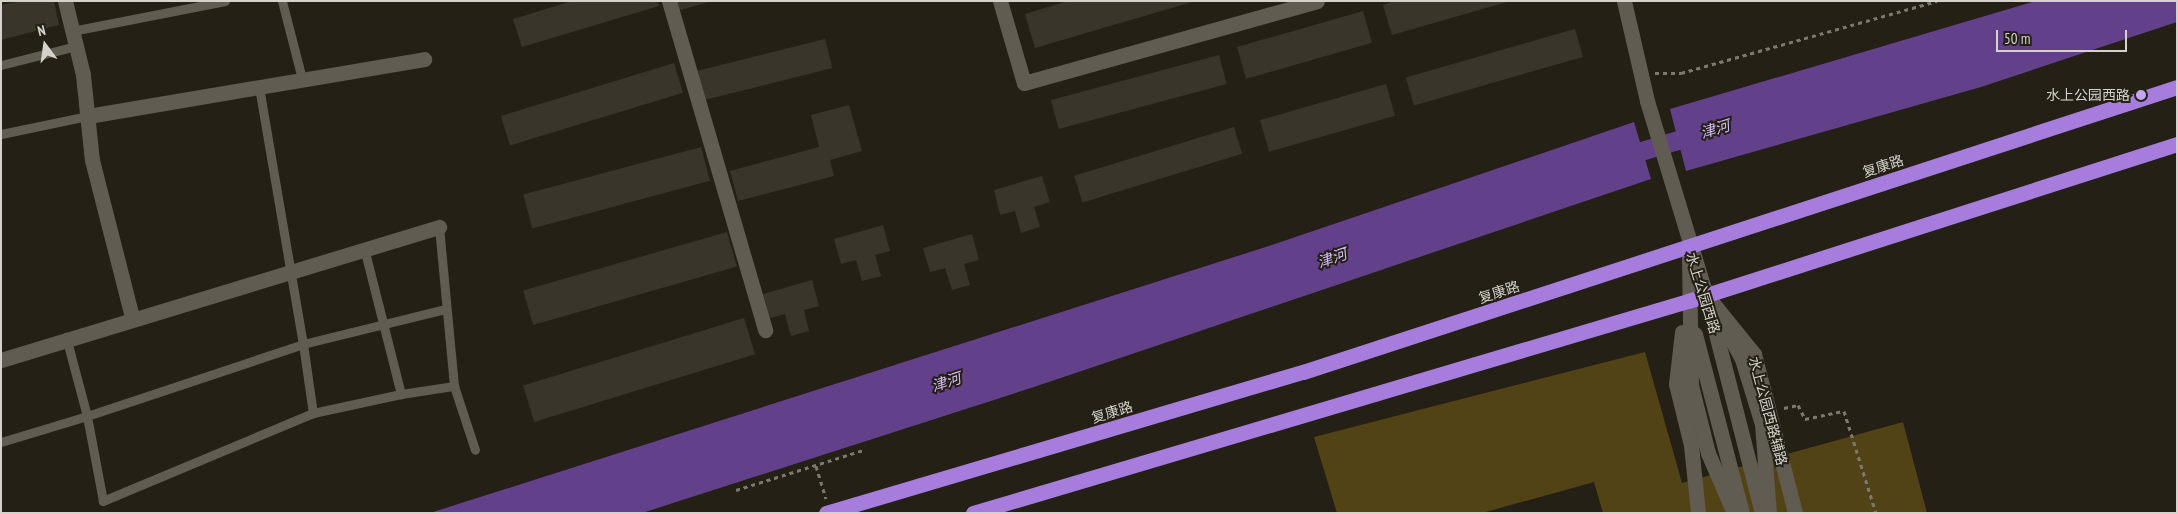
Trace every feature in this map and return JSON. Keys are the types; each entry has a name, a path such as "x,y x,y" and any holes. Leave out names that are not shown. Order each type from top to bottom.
{"highway":[{"name":"复康路","path":"826,508 1303,372 2177,86"},
{"path":"973,513 1688,301 2177,144"}],"street":[{"path":"65,1 76,46 88,116 92,160 132,317"},
{"path":"669,1 766,330"},
{"path":"1000,1 1024,84 1317,1"},
{"path":"1624,1 1647,101 1689,246"},
{"path":"88,116 424,59"},
{"path":"1,360 66,337 439,227"},
{"name":"水上公园西路","path":"1689,246 1706,295 1762,513"},
{"name":"水上公园西路","path":"1689,246 1688,301 1691,385 1708,453 1734,513"},
{"path":"1706,295 1742,359 1755,398 1765,448 1769,513"},
{"name":"水上公园西路辅路","path":"1706,295 1754,354 1795,513"},
{"path":"1688,301 1676,384 1691,445 1698,513"},
{"path":"1688,301 1742,513"}],"lane":[{"path":"72,30 226,1"},
{"path":"282,1 302,79"},
{"path":"1,65 76,46"},
{"path":"259,87 287,271 303,344 313,413"},
{"path":"1,134 88,116"},
{"path":"439,227 454,386 475,450"},
{"path":"364,248 401,394"},
{"path":"1,442 88,416 303,344 446,309"},
{"path":"66,337 88,416 103,501 313,413 401,394 454,386"}],"path":[{"path":"1641,72 1681,73 1937,1"},
{"path":"1769,411 1798,405 1805,419 1844,411 1876,513"},
{"path":"736,490 864,450"},
{"path":"816,466 826,508"}],"shaded area":[{"path":"1645,352 1682,483 1903,422 1927,513 1603,513 1594,482 1482,513 1337,513 1314,437"}],"water":[{"path":"2036,1 2177,1 2177,22 1981,87 1686,171 1670,109"},
{"path":"1634,122 1651,179 1034,387 642,513 430,513 1272,245"}],"building":[{"path":"21,1 54,1 59,25 1,40 1,5"},
{"path":"572,1 657,1 659,6 522,47 513,19"},
{"path":"674,1 709,1 709,2 677,11"},
{"path":"1068,1 1192,2 1035,48 1025,14"},
{"path":"1394,1 1507,2 1392,35 1383,5"},
{"path":"1363,11 1372,43 1246,79 1237,47"},
{"path":"1575,29 1583,57 1414,105 1406,78"},
{"path":"825,39 832,68 703,100 696,71"},
{"path":"1219,55 1227,84 1059,129 1051,100"},
{"path":"674,63 683,93 510,146 501,116"},
{"path":"1386,84 1395,116 1269,152 1260,120"},
{"path":"849,105 862,151 830,160 834,176 738,201 730,171 819,147 811,115"},
{"path":"1234,127 1242,154 1082,203 1074,176"},
{"path":"701,147 710,181 532,228 523,195"},
{"path":"1042,176 1050,202 1034,207 1040,227 1021,233 1015,211 1000,215 994,190"},
{"path":"883,225 890,251 875,255 881,276 862,281 856,260 841,264 834,239"},
{"path":"727,232 737,267 533,325 523,290"},
{"path":"972,234 979,260 964,264 970,285 952,290 945,268 930,272 923,248"},
{"path":"812,280 819,306 804,310 809,331 791,336 785,314 770,318 763,294"},
{"path":"744,318 755,354 534,422 523,386"}],"waterway":[{"name":"津河","path":"1618,158 1701,133"}],"place":[{"name":"水上公园西路","path":"2141,95"}]}
